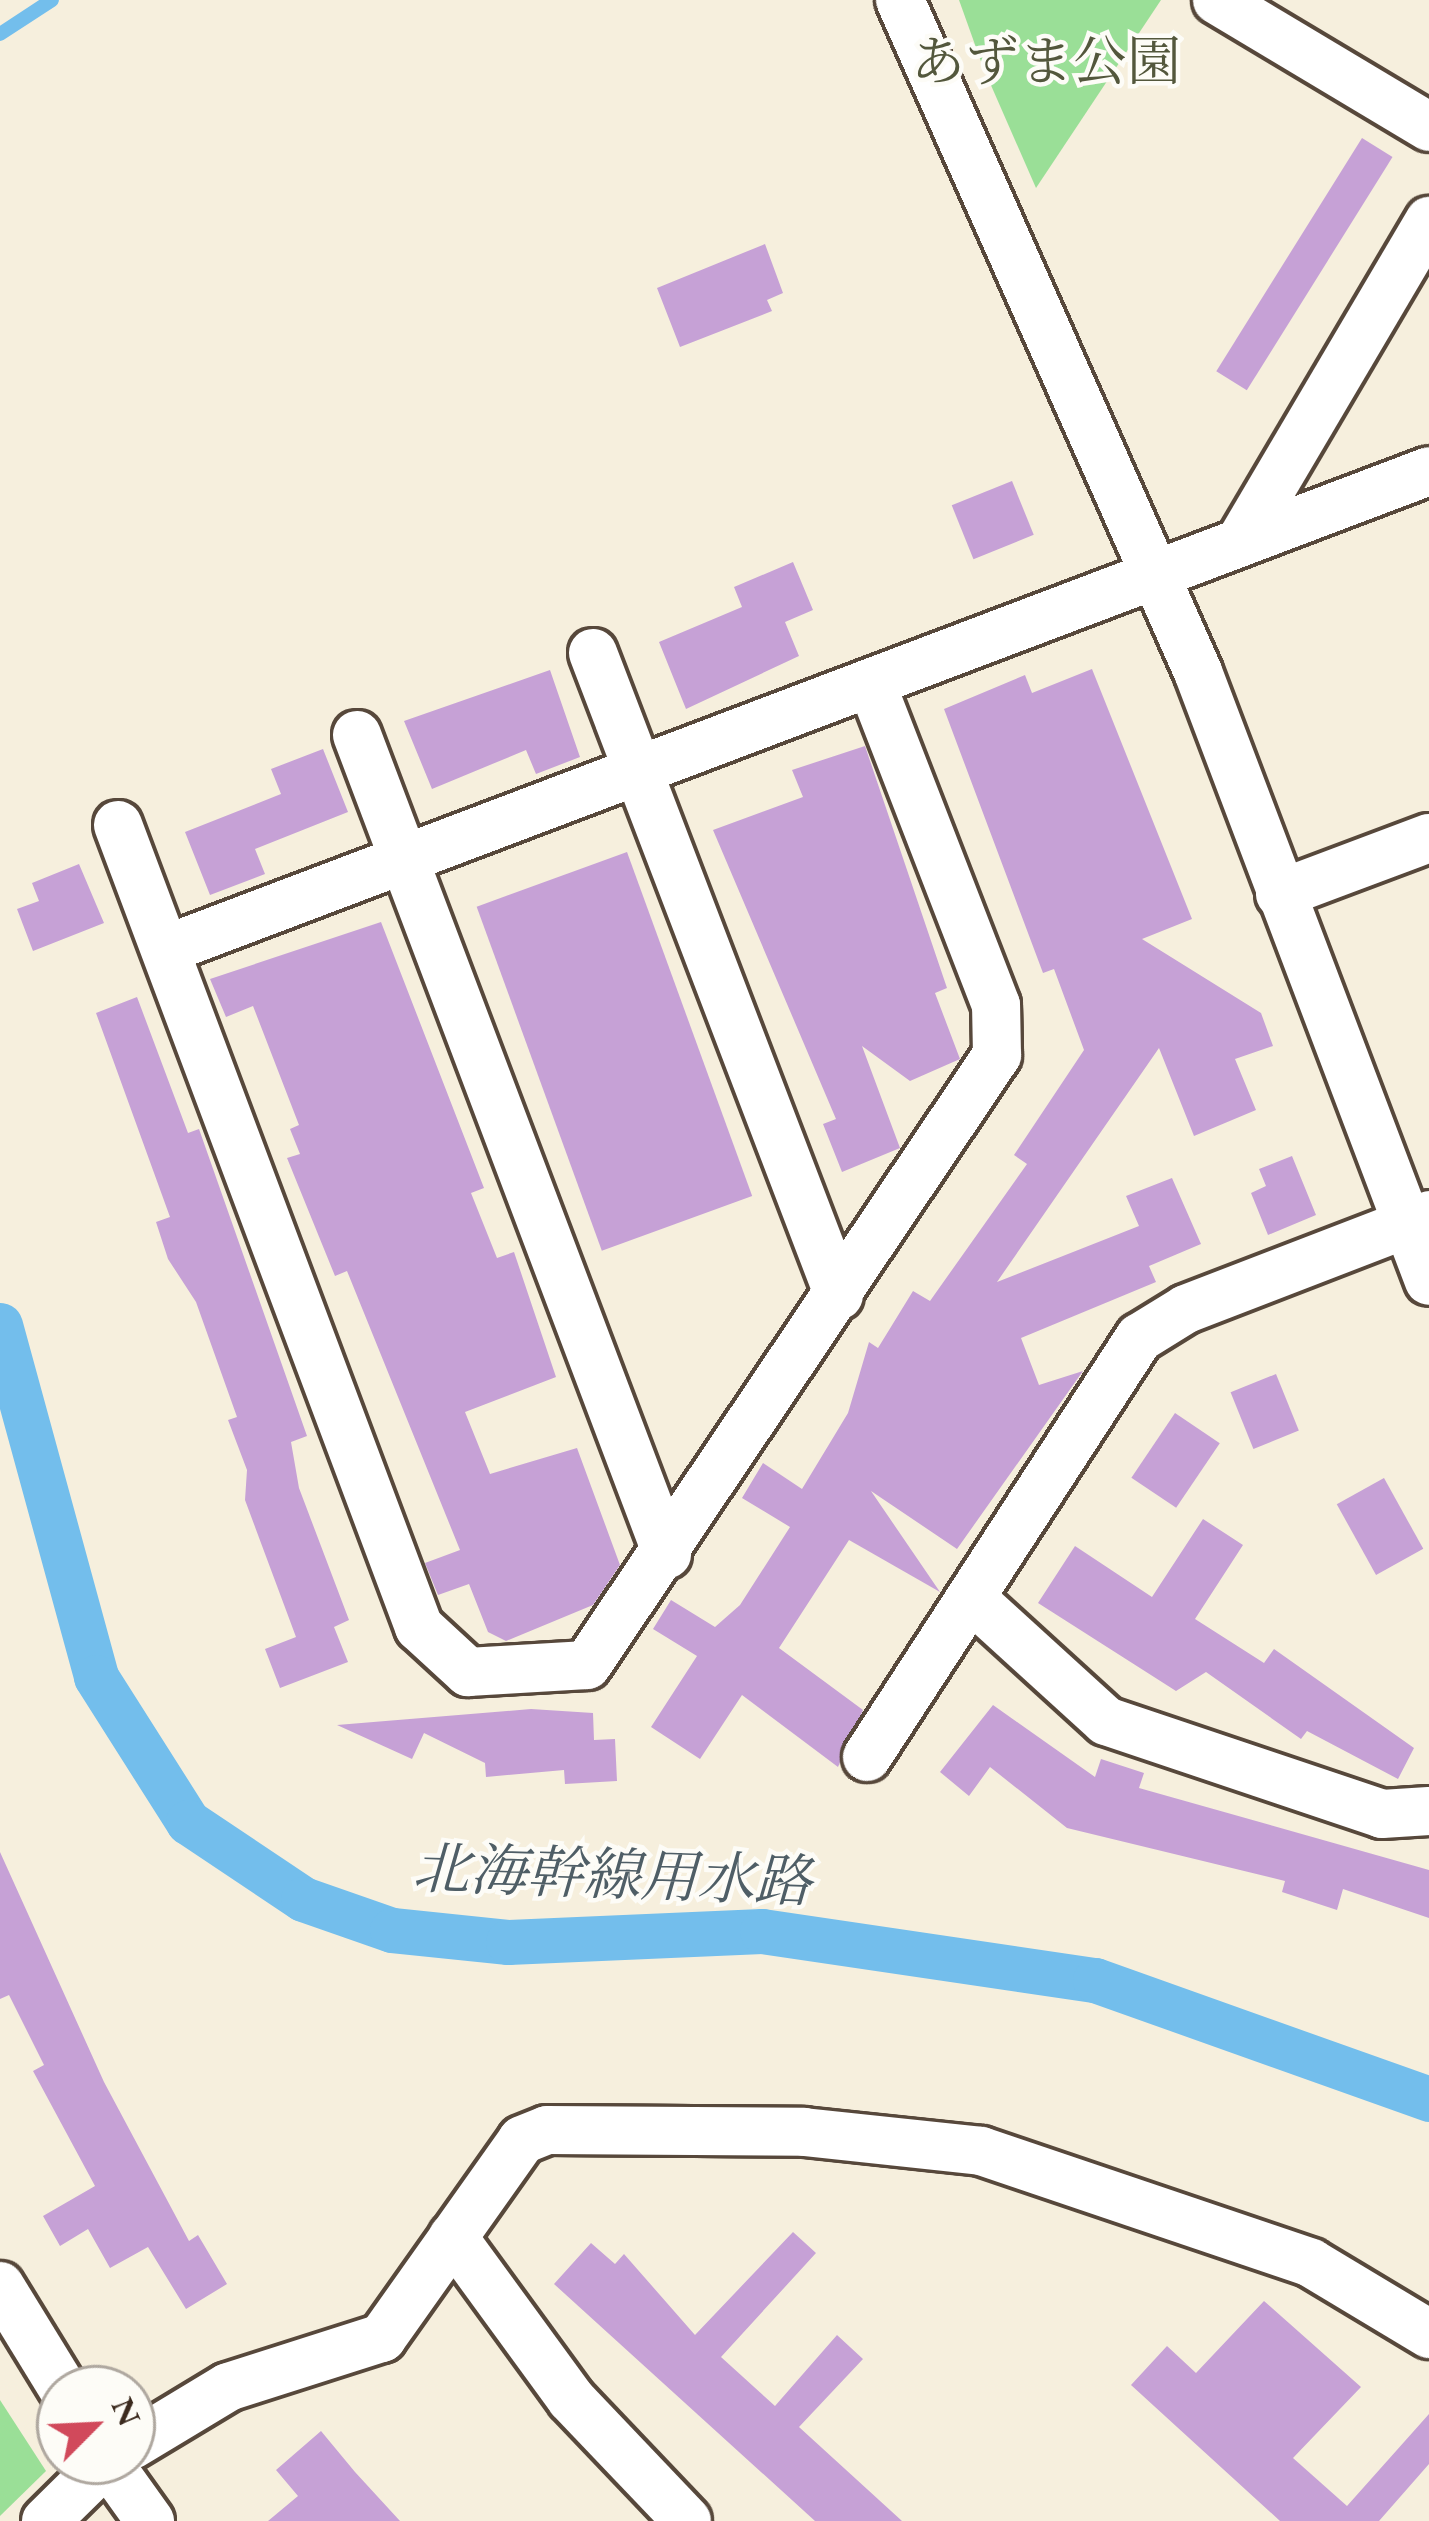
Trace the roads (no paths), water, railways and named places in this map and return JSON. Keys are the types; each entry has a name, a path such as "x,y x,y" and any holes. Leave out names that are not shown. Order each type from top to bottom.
{"street":[{"path":"901,0 1155,576 1280,894 1417,1219 1429,1281"},
{"path":"1217,0 1429,127"},
{"path":"1243,537 1429,221"},
{"path":"166,949 1155,576 1243,537 1429,471"},
{"path":"593,653 839,1296"},
{"path":"118,824 419,1627 469,1672 587,1665 667,1554 997,1054 997,1005 871,682"},
{"path":"357,735 667,1554"},
{"path":"1280,894 1429,838"},
{"path":"867,1757 1139,1338 1186,1309 1417,1219"},
{"path":"972,1599 1106,1721 1382,1814 1429,1811"},
{"path":"156,2431 228,2387 382,2338 522,2140 547,2130 804,2132 981,2151 1311,2264 1429,2334"},
{"path":"453,2237 571,2399 687,2521"},
{"path":"0,2286 48,2365"},
{"path":"46,2521 83,2485"},
{"path":"124,2485 150,2521"}],"waterway":[{"path":"0,34 52,0"},
{"name":"北海幹線用水路","path":"0,1325 96,1677 188,1822 303,1899 392,1930 508,1942 762,1931 1095,1980 1429,2099"}],"park label":[{"name":"あずま公園","path":"1046,61"}]}
